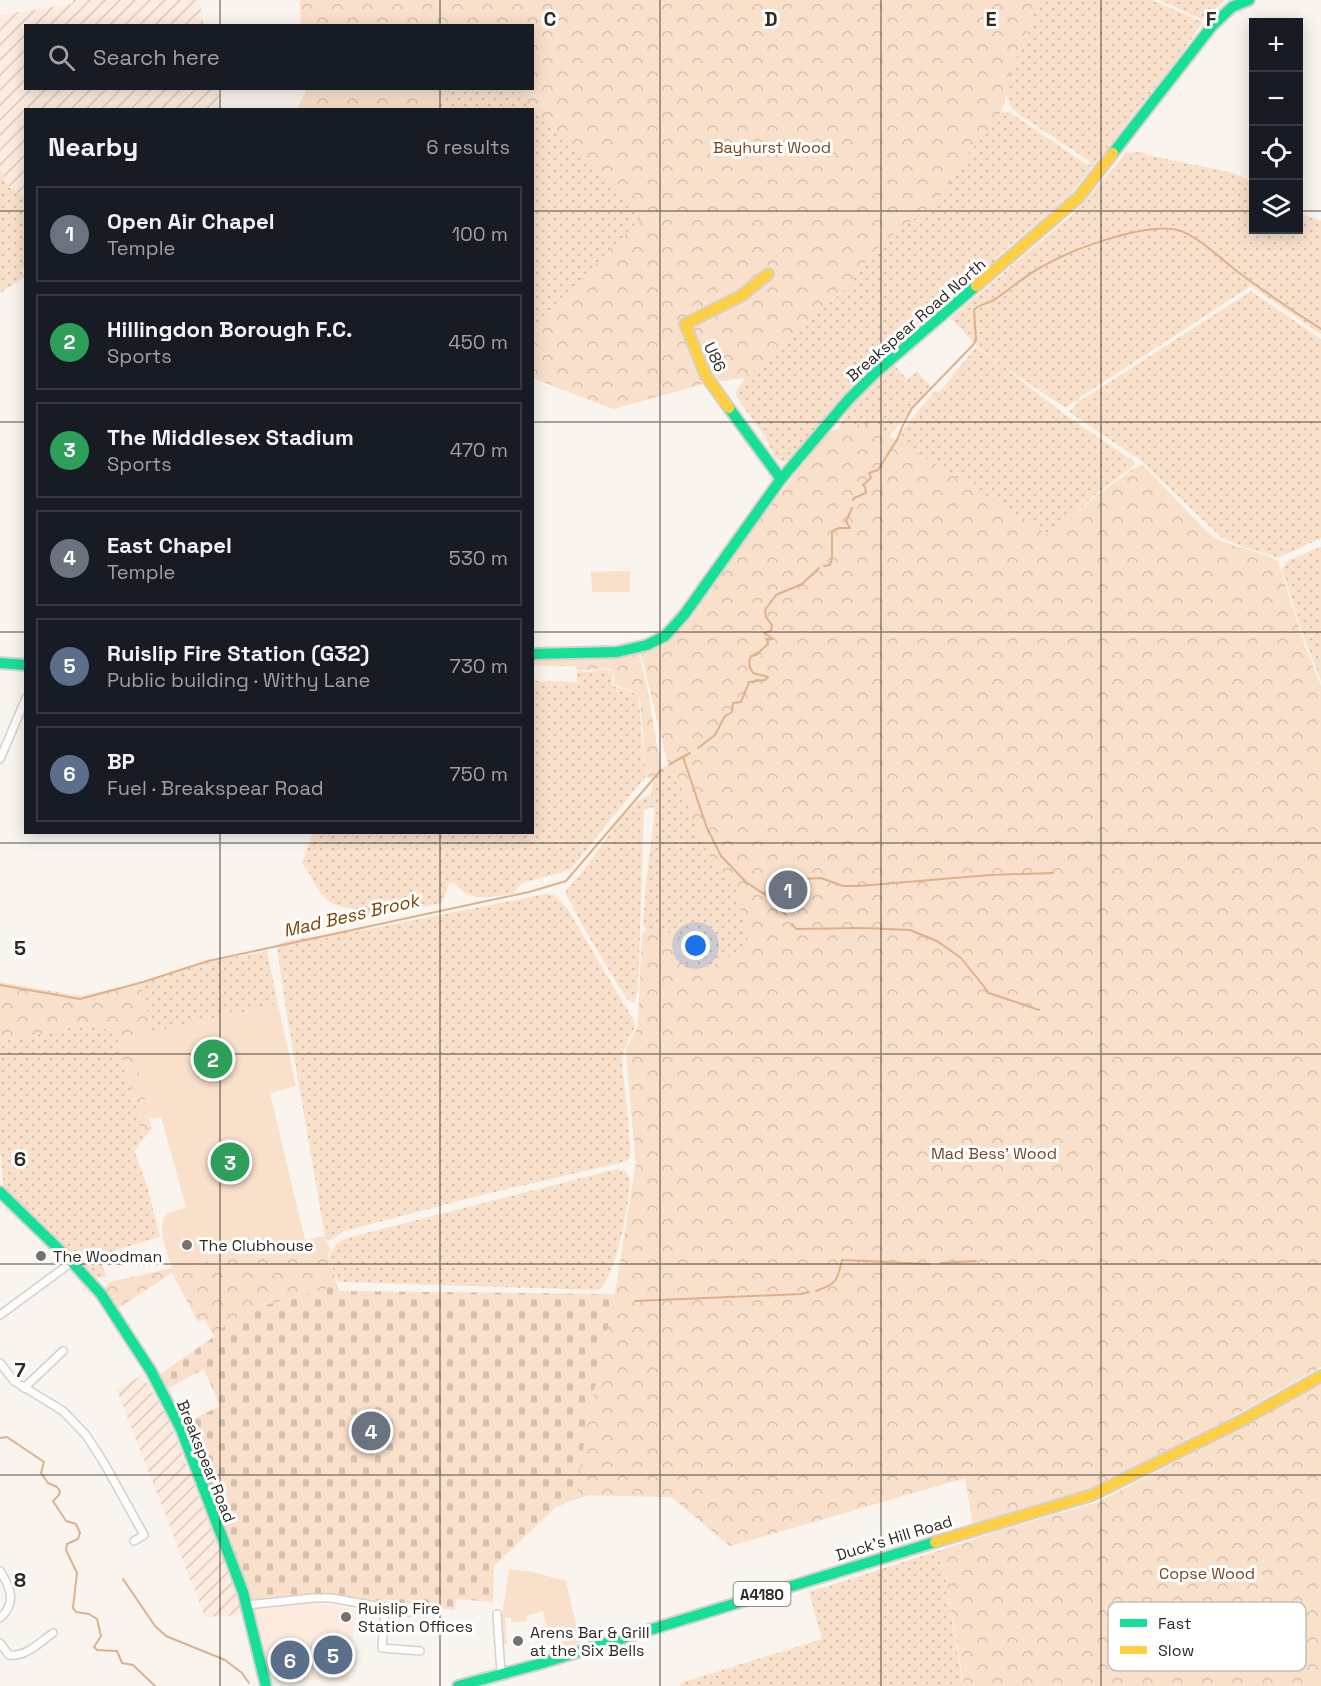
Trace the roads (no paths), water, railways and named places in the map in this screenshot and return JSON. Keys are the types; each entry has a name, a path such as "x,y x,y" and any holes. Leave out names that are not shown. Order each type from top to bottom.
{"street":[{"name":"Breakspear Road North","path":"534,654 617,652 661,639 684,615 781,478 848,400 875,373 1078,198 1212,26 1232,7 1249,0"},
{"name":"U86","path":"768,274 741,296 685,324 706,376 781,478"},
{"path":"0,663 24,665"},
{"path":"0,759 24,703"},
{"name":"Breakspear Road","path":"0,1192 72,1262 101,1294 159,1385 181,1430 247,1605 266,1686"},
{"path":"0,1315 72,1262"},
{"path":"24,1388 63,1351"},
{"path":"0,1363 14,1381 63,1412 86,1436 104,1463 144,1535 134,1542"},
{"name":"Duck's Hill Road","path":"458,1686 1092,1495 1241,1421 1321,1376"},
{"path":"0,1571 12,1592 9,1607 0,1618"},
{"path":"247,1605 313,1598 410,1612"},
{"path":"382,1648 385,1608"},
{"path":"497,1614 501,1673"},
{"path":"0,1643 9,1655 15,1656 29,1650 53,1633"},
{"path":"373,1647 420,1651"}],"waterway":[{"name":"Mad Bess Brook","path":"853,500 866,493 863,485 871,478 869,473 878,470 898,438 912,408 973,345 976,340 974,310 994,300 1043,266 1090,245 1129,233 1147,230 1178,230 1201,242 1248,279 1321,329"},
{"name":"Mad Bess Brook","path":"824,566 830,565 832,558 832,531 839,528 850,528 846,521 852,508"},
{"name":"Mad Bess Brook","path":"698,748 715,735 725,716 732,712 733,703 741,702 749,682 765,680 768,677 753,673 749,663 751,656 756,655 768,644 766,639 773,639 764,633 771,631 772,625 766,617 765,610 776,595 802,584 819,568"},
{"name":"Mad Bess Brook","path":"670,764 690,753"},
{"path":"683,757 707,828 721,856 746,882 767,896"},
{"name":"Mad Bess Brook","path":"0,985 80,999 208,961 529,892 566,881 661,770"},
{"path":"782,884 802,879 821,878 843,886 859,886 990,875 1053,873"},
{"path":"764,893 772,889"},
{"path":"772,901 786,915"},
{"path":"792,924 796,929 910,930 937,941 961,958 989,993 1039,1010"},
{"path":"816,1291 835,1281 842,1260 929,1264"},
{"path":"941,1263 976,1261"},
{"path":"635,1301 809,1292"},
{"path":"0,1438 7,1437 44,1462 41,1473 48,1483 60,1491 53,1501 66,1521 76,1524 80,1533 78,1539 67,1544 66,1550 77,1573 73,1608 76,1612 89,1614 97,1619 101,1636 94,1647 97,1650 117,1651 122,1663 133,1665 155,1686"},
{"path":"123,1579 155,1626 166,1636 225,1660 242,1673 249,1683"}],"place":[{"name":"Open Air Chapel","path":"788,890"},
{"name":"Hillingdon Borough F.C.","path":"213,1059"},
{"name":"The Middlesex Stadium","path":"230,1162"},
{"name":"The Clubhouse","path":"187,1245"},
{"name":"The Woodman","path":"41,1256"},
{"name":"East Chapel","path":"371,1431"},
{"name":"Ruislip Fire Station Offices","path":"346,1617"},
{"name":"Arens Bar & Grill at the Six Bells","path":"518,1641"},
{"name":"Ruislip Fire Station (G32)","path":"333,1655"},
{"name":"BP","path":"290,1660"}],"park label":[{"name":"Bayhurst Wood","path":"772,147"},
{"name":"Mad Bess' Wood","path":"994,1153"},
{"name":"Copse Wood","path":"1207,1573"}]}
